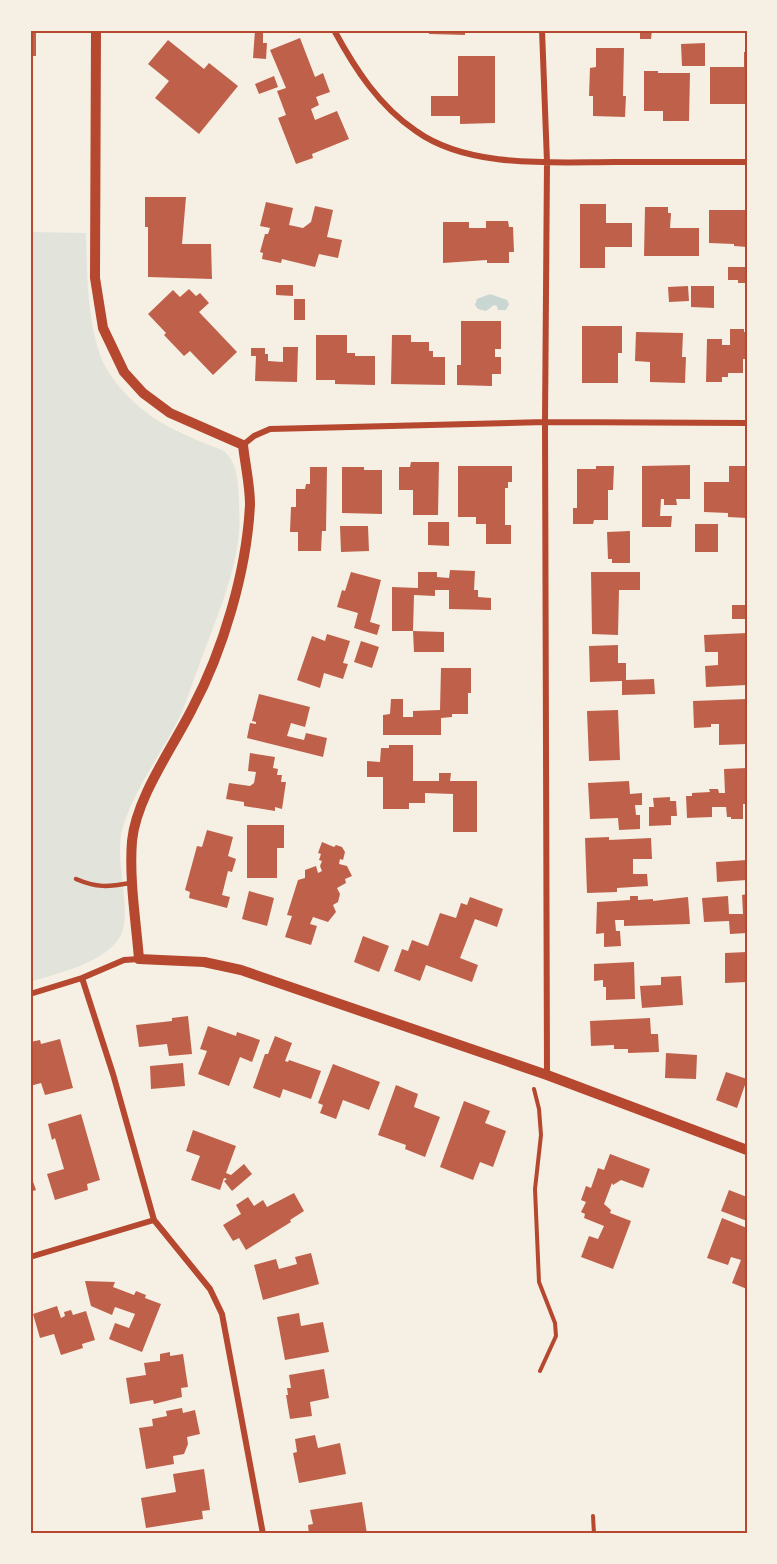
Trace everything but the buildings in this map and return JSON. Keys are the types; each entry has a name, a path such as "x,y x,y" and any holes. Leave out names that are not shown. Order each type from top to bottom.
{"street":[{"path":"96,30 95,278 103,328 124,372 143,393 170,413 243,445"},
{"path":"334,30 367,84 388,108 417,132 451,149 495,158 547,162 747,162"},
{"path":"542,30 547,162 545,422 547,1075"},
{"path":"243,445 254,436 270,429 545,422 747,423"},
{"path":"139,959 132,840 152,782 193,707 231,608 244,559 250,502 243,445"},
{"path":"30,994 82,978 124,960 195,961 241,970 547,1075 747,1150"},
{"path":"82,978 116,1084 154,1220 210,1289 222,1314 263,1534"},
{"path":"30,1257 154,1220"}],"lane":[{"path":"76,879 105,887 133,882"}],"path":[{"path":"534,1089 539,1109 541,1135 535,1189 538,1282 555,1323 556,1336 540,1371"},
{"path":"593,1516 594,1534"}],"shaded area":[{"path":"30,232 86,233 87,279 92,326 105,366 128,397 149,414 175,430 224,451 229,456 238,480 239,533 229,582 186,702 142,784 123,827 120,854 125,912 121,935 114,945 93,960 67,971 30,982"},
{"path":"490,294 507,300 509,304 506,310 498,310 494,305 486,311 478,309 475,305 477,299"}]}
